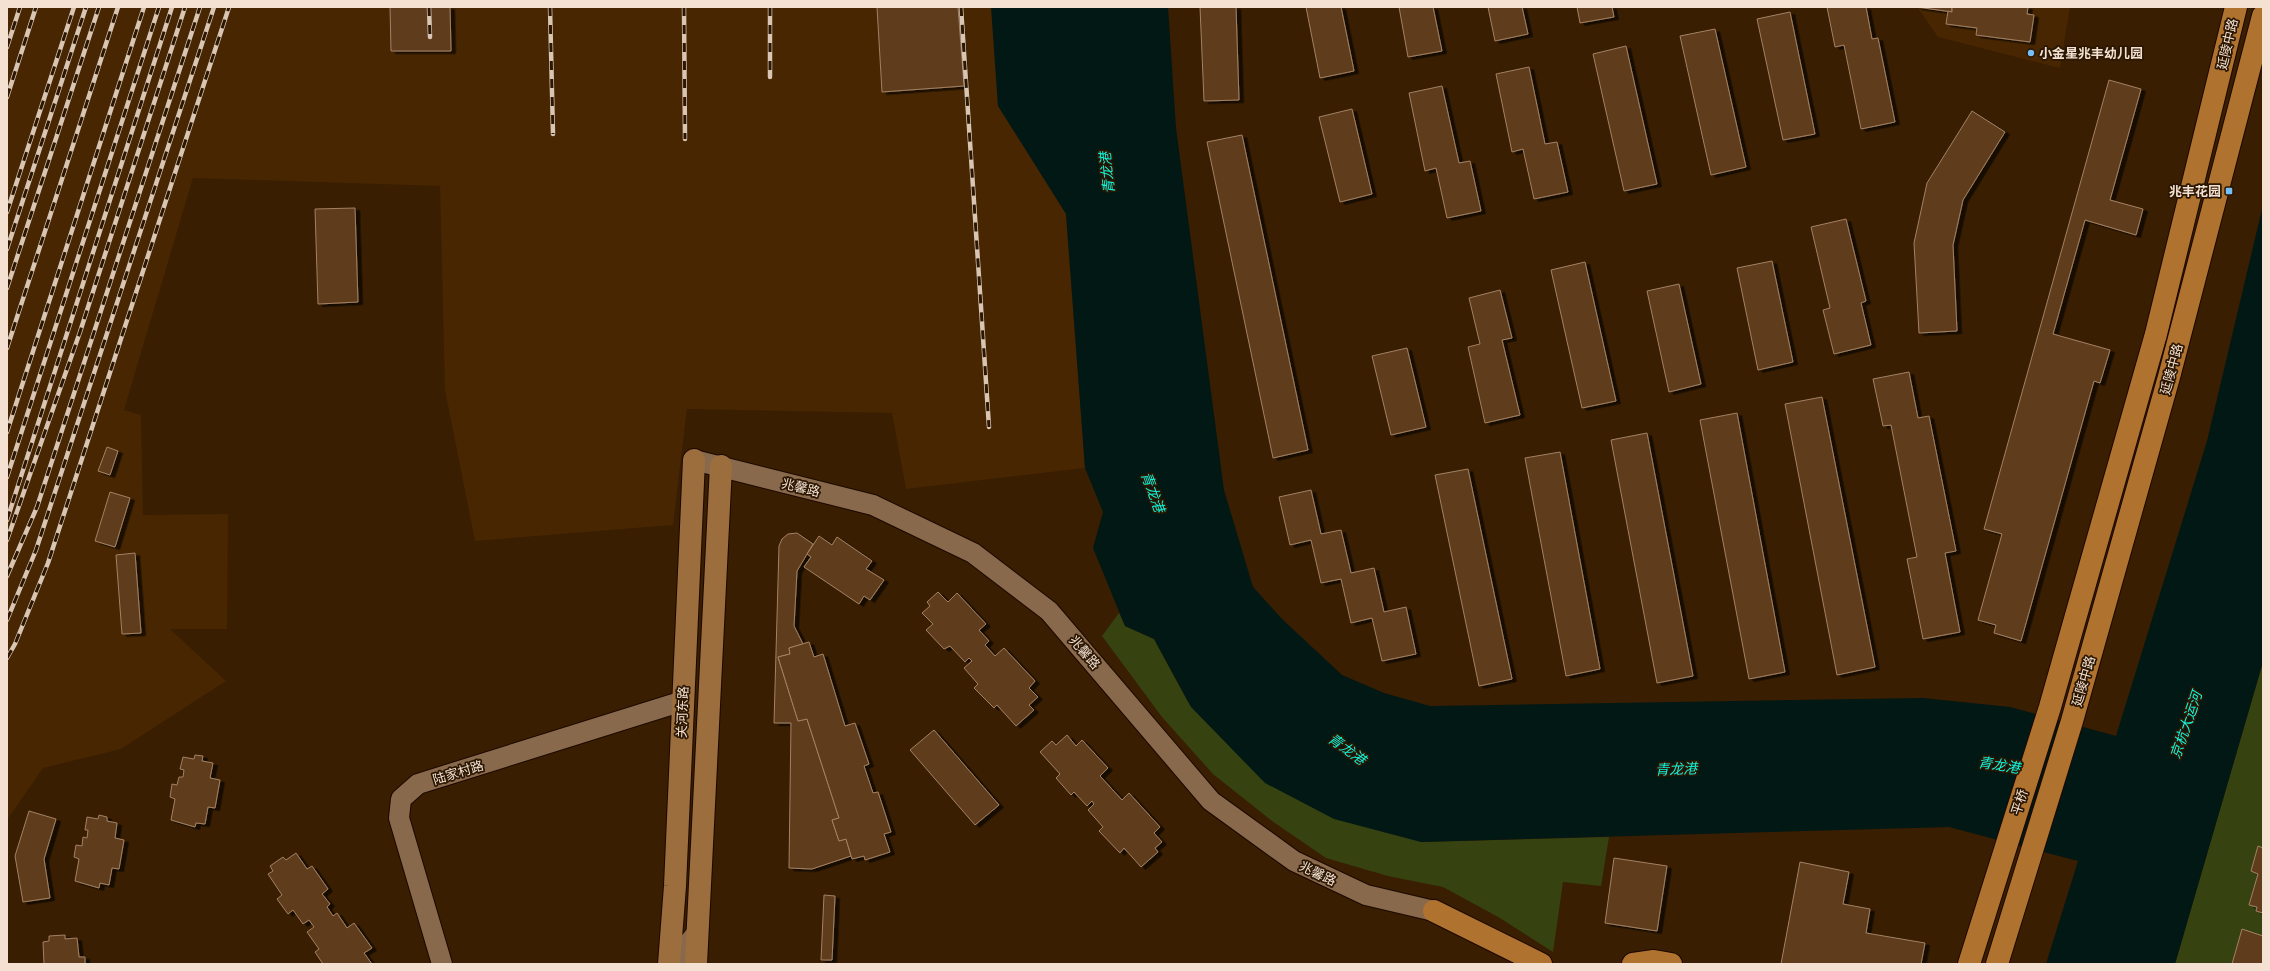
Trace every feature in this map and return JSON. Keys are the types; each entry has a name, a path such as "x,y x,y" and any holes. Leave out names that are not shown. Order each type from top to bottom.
{"main road":[{"name":"延陵中路","path":"2050,707 2168,292 2236,7"},
{"name":"延陵中路","path":"2072,721 2182,328 2263,16"},
{"name":"关河东路","path":"670,964 675,886 694,460"},
{"name":"关河东路","path":"696,964 721,466"},
{"name":"平桥","path":"1969,964 2050,707"},
{"name":"平桥","path":"1997,964 2072,721"},
{"path":"1434,911 1541,964"},
{"path":"1633,964 1654,961 1671,964"}],"street":[{"name":"兆馨路","path":"694,460 873,505 973,552 1049,611 1211,801 1294,861 1366,895 1434,911"},
{"name":"陆家村路","path":"442,964 399,818 401,799 418,784 683,702"},
{"path":"670,964 697,933"}],"shaded area":[{"path":"7,7 1088,7 1066,214 1085,468 906,489 892,413 687,409 673,525 475,541 445,390 440,186 193,178 124,410 141,415 143,515 228,514 227,629 170,629 226,681 121,749 43,768 7,820"},
{"name":"小金星兆丰幼儿园","path":"1917,7 2070,7 2060,68 1938,37"}],"green space":[{"path":"1119,613 1125,626 1154,639 1188,702 1421,842 1609,837 1601,886 1563,882 1553,952 1500,918 1443,887 1388,876 1326,858 1272,821 1213,774 1162,717 1102,636"},
{"path":"2263,662 2263,964 2175,964"}],"water":[{"path":"991,7 1168,7 1176,128 1224,490 1253,587 1282,619 1342,675 1384,693 1430,706 1923,698 2010,707 2116,736 2207,441 2263,205 2263,662 2175,964 2046,964 2078,861 1949,827 1421,842 1334,819 1265,783 1191,707 1154,639 1125,626 1093,548 1103,512 1085,468 1066,214 998,106"}],"building":[{"path":"390,7 450,7 451,51 391,51"},
{"path":"877,7 958,7 964,86 882,92"},
{"path":"1200,7 1236,7 1239,100 1204,101"},
{"path":"1306,7 1341,7 1354,71 1320,78"},
{"path":"1399,7 1433,7 1442,51 1408,57"},
{"path":"1488,7 1522,7 1528,34 1495,41"},
{"path":"1577,7 1612,7 1614,17 1580,23"},
{"path":"1827,7 1866,7 1872,39 1878,38 1895,122 1861,129 1844,45 1835,47"},
{"path":"1917,7 1952,7 1952,12"},
{"path":"1952,7 2028,7 2027,14 2034,15 2030,42 1976,35 1977,28 1946,24 1948,11 1952,12"},
{"path":"1790,12 1815,134 1783,140 1757,19"},
{"path":"1715,29 1746,167 1711,175 1680,36"},
{"path":"1626,46 1657,184 1624,191 1593,54"},
{"path":"1529,67 1545,144 1557,142 1568,192 1534,199 1523,149 1512,152 1496,74"},
{"path":"2109,80 2141,89 2110,200 2143,209 2136,235 2085,220 2053,334 2110,350 2100,383 2094,381 2021,641 1994,633 1996,625 1978,620 2002,534 1984,529"},
{"path":"1442,86 1459,163 1470,161 1481,211 1447,218 1436,168 1425,171 1409,93"},
{"path":"1352,109 1372,194 1340,202 1319,117"},
{"path":"1972,111 2005,132 1963,200 1953,245 1957,331 1919,333 1914,243 1927,183"},
{"path":"1242,135 1308,450 1273,458 1207,142"},
{"path":"355,208 358,302 318,304 315,209"},
{"path":"1846,219 1866,301 1861,303 1871,345 1834,354 1823,310 1830,308 1811,227"},
{"path":"1772,261 1793,362 1758,370 1737,268"},
{"path":"1585,262 1616,401 1582,408 1551,270"},
{"path":"1679,284 1701,384 1669,392 1647,291"},
{"path":"1500,290 1512,338 1502,340 1520,415 1485,423 1468,347 1480,344 1469,298"},
{"path":"1407,348 1426,427 1391,435 1372,356"},
{"path":"1909,372 1918,418 1929,416 1956,551 1945,553 1960,632 1923,639 1907,559 1917,557 1891,425 1883,426 1873,379"},
{"path":"1822,397 1875,667 1837,675 1785,404"},
{"path":"1737,413 1785,672 1749,679 1700,420"},
{"path":"1647,433 1693,676 1657,683 1611,440"},
{"path":"107,447 118,451 110,475 98,471"},
{"path":"1560,452 1600,669 1566,676 1525,458"},
{"path":"1468,469 1512,679 1479,686 1435,475"},
{"path":"1311,490 1321,534 1341,530 1351,573 1374,568 1384,612 1406,607 1416,654 1382,661 1372,618 1351,623 1341,579 1321,583 1311,540 1290,545 1279,497"},
{"path":"110,492 130,498 115,547 95,541"},
{"path":"797,533 813,544 797,571 794,626 803,644 789,648 790,654 778,657 798,721 807,719 839,818 832,820 839,841 846,839 851,856 812,869 789,868 791,723 774,723 779,546 782,539 788,534"},
{"path":"819,536 832,545 837,537 872,561 866,569 884,580 870,600 864,596 859,604 804,567 811,557 807,554"},
{"path":"135,553 141,633 122,634 116,555"},
{"path":"938,592 948,602 957,593 986,624 979,630 989,641 985,645 995,656 1004,648 1035,681 1029,688 1038,697 1029,705 1034,710 1016,726 997,705 994,708 974,688 978,684 964,668 972,661 969,658 965,662 950,646 944,649 926,630 933,624 922,613 930,606 927,602"},
{"path":"809,642 814,657 823,654 845,726 855,723 869,764 864,766 873,793 878,792 891,832 884,834 890,852 865,860 864,856 852,859 846,839 839,841 832,820 839,818 807,719 798,721 778,657 790,654 789,648"},
{"path":"934,730 999,805 975,825 910,750"},
{"path":"1067,735 1076,746 1082,740 1108,768 1100,776 1122,800 1129,793 1160,827 1154,833 1162,842 1155,848 1158,852 1141,867 1124,848 1120,853 1099,831 1103,827 1088,810 1094,804 1092,801 1087,806 1074,792 1071,795 1056,778 1060,774 1040,752 1052,741 1056,745"},
{"path":"195,755 203,756 202,761 213,763 210,778 220,780 215,808 208,807 205,824 196,823 195,827 171,820 175,799 170,797 172,784 177,785 179,777 183,777 184,770 180,769 183,757 194,759"},
{"path":"29,811 56,819 44,859 50,898 23,902 15,856"},
{"path":"99,815 107,817 107,821 117,823 115,838 124,840 119,869 112,868 109,885 100,883 99,888 75,881 79,859 74,857 76,845 82,846 83,837 87,838 88,830 85,830 87,817 98,819"},
{"path":"2258,846 2263,848 2263,913 2256,911 2257,907 2249,905 2258,874 2251,871"},
{"path":"296,853 307,869 312,866 328,889 322,894 330,904 327,907 333,916 337,913 347,928 354,923 372,948 364,953 372,964 323,964 315,952 319,949 307,932 314,927 309,920 303,924 293,910 288,914 277,899 282,895 268,874 273,871 270,866 283,857 286,860"},
{"path":"1614,858 1667,866 1657,931 1605,923"},
{"path":"1800,862 1849,872 1843,904 1870,909 1866,933 1925,943 1921,964 1781,964"},
{"path":"824,895 835,896 832,960 821,960"},
{"path":"2242,929 2263,936 2263,964 2232,964"},
{"path":"65,935 65,939 77,938 79,957 85,957 85,964 44,964 43,942 49,941 49,936"}],"railway":[{"path":"7,47 20,7"},
{"path":"7,97 36,7"},
{"path":"7,212 74,7"},
{"path":"7,249 86,7"},
{"path":"7,288 99,7"},
{"path":"7,348 118,7"},
{"path":"7,432 144,7"},
{"path":"7,477 159,7"},
{"path":"7,520 172,7"},
{"path":"7,540 80,332 185,7"},
{"path":"7,576 37,507 200,7"},
{"path":"7,620 36,550 214,7"},
{"path":"7,658 15,644 48,563 229,7"},
{"path":"429,7 430,37"},
{"path":"550,7 553,134"},
{"path":"684,7 685,139"},
{"path":"770,7 770,77"},
{"path":"961,7 989,427"}],"place":[{"name":"小金星兆丰幼儿园","path":"2031,53"},
{"name":"兆丰花园","path":"2229,191"}],"water label":[{"name":"青龙港","path":"1107,173"},
{"name":"青龙港","path":"1153,492"},
{"name":"京杭大运河","path":"2186,725"},
{"name":"青龙港","path":"1347,749"},
{"name":"青龙港","path":"1999,765"},
{"name":"青龙港","path":"1676,769"}]}
